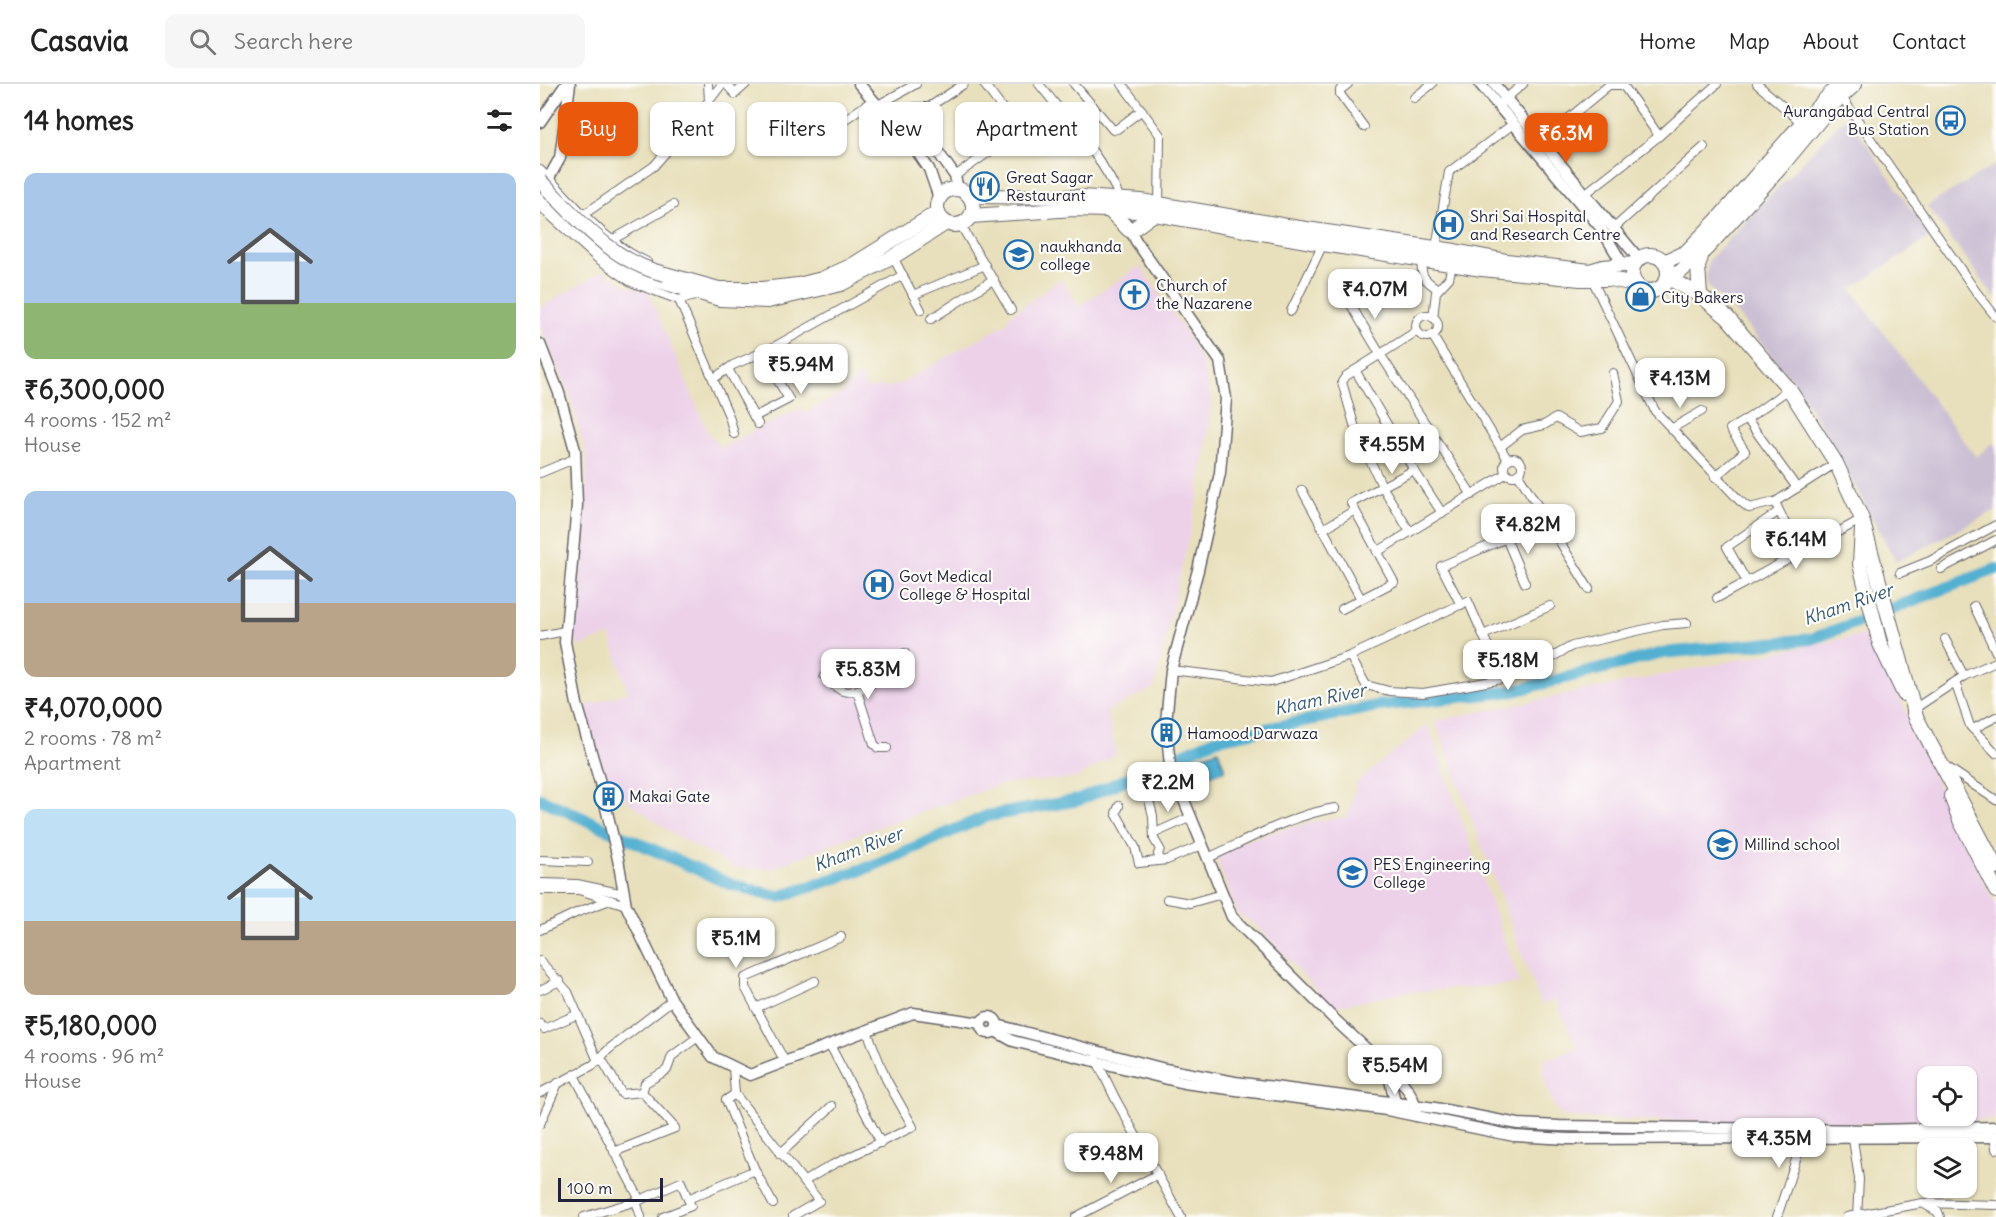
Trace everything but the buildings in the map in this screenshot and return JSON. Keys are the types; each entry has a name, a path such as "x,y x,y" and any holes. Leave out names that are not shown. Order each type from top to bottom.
{"main road":[{"path":"1664,262 1686,252 1802,123 1841,90 1854,84"},
{"path":"1158,210 1293,227 1427,251 1482,269 1609,279 1636,284 1645,291 1651,291 1680,272 1702,253 1779,169 1832,105 1841,90"},
{"path":"544,180 612,251 675,285 718,289 798,285 822,279 951,214 974,206 961,187"},
{"path":"951,214 947,190 961,187 1130,204 1323,244 1427,251"},
{"path":"540,193 608,258 629,272 720,299 768,301 841,284 893,257 951,214 1074,209 1109,210 1130,204"},
{"path":"1109,210 1134,233 1158,210"},
{"path":"1702,253 1698,267 1705,299"},
{"path":"1454,258 1507,261 1590,271 1632,263 1649,255 1660,258 1664,262 1668,272 1665,281"},
{"path":"1632,263 1632,274 1636,284"},
{"path":"1665,281 1705,299 1727,317 1789,389 1836,463 1862,519 1916,714"},
{"path":"1862,519 1860,564 1879,641 1939,763 1960,820 1996,891"},
{"path":"1939,763 1971,817 1996,868"}],"street":[{"path":"540,122 566,84"},
{"path":"540,193 544,180 560,158 570,84"},
{"path":"708,84 709,101"},
{"path":"584,215 654,166 724,84 735,94 746,84"},
{"path":"859,84 876,102 916,84"},
{"path":"937,102 964,84"},
{"path":"940,156 961,187 1019,131 984,84"},
{"path":"1039,84 1130,204 1134,233 1220,361 1226,399 1220,473 1198,570 1171,670 1166,723 1170,766 1232,917 1407,1088 1416,1110"},
{"path":"1074,84 1113,130 1142,110"},
{"path":"1122,84 1160,135 1158,210"},
{"path":"1348,84 1340,90 1340,94 1364,127"},
{"path":"1414,98 1432,84"},
{"path":"1480,84 1502,102 1541,141 1601,228 1632,263"},
{"path":"1494,84 1513,124 1613,229 1632,263"},
{"path":"1502,102 1523,84"},
{"path":"1581,197 1659,136 1717,84"},
{"path":"1541,141 1610,85 1623,85 1659,136"},
{"path":"1760,85 1802,123"},
{"path":"1841,90 1977,293 1996,316"},
{"path":"1438,289 1423,277 1427,251 1449,172 1513,124"},
{"path":"1613,229 1704,147"},
{"path":"920,156 951,214 986,265 1011,310"},
{"path":"540,170 544,180 612,240 642,259 671,271 729,416 734,434"},
{"path":"540,206 597,258 631,282 675,285"},
{"path":"612,240 674,206"},
{"path":"1291,311 1323,244"},
{"path":"893,257 921,310"},
{"path":"1432,335 1437,327 1433,318 1438,289 1449,278 1454,258"},
{"path":"913,295 986,265"},
{"path":"713,380 728,369 903,275"},
{"path":"931,319 994,279"},
{"path":"1592,279 1655,411 1715,477 1749,508 1775,502 1836,463"},
{"path":"1348,300 1380,354 1472,495"},
{"path":"1432,335 1422,336 1417,331 1416,324 1420,318 1427,315 1433,318"},
{"path":"1410,532 1382,486 1355,428 1343,387 1343,379 1417,331"},
{"path":"1432,335 1508,460"},
{"path":"540,344 544,368 559,393 575,450 577,505 565,642 577,704 601,786"},
{"path":"728,369 756,421 789,399 761,353"},
{"path":"1354,370 1442,513"},
{"path":"1500,447 1522,430 1544,425 1556,418 1580,432 1602,428 1619,401 1613,373"},
{"path":"1715,477 1745,451 1730,429 1789,389"},
{"path":"1671,429 1702,411"},
{"path":"1747,419 1797,488"},
{"path":"540,473 576,458"},
{"path":"1513,458 1521,462 1522,470 1518,474 1513,476 1507,473 1504,468 1508,460 1513,458"},
{"path":"1342,609 1394,582 1351,503 1414,470"},
{"path":"1377,552 1507,473"},
{"path":"1518,474 1589,589"},
{"path":"1302,490 1361,599"},
{"path":"1775,502 1799,553"},
{"path":"1323,529 1355,510"},
{"path":"1748,582 1727,547 1779,512"},
{"path":"1717,598 1862,519"},
{"path":"1461,605 1441,566 1547,521"},
{"path":"1900,573 1930,561 1996,525"},
{"path":"1506,538 1525,583"},
{"path":"1941,569 1996,540"},
{"path":"1171,670 1272,682 1350,656 1468,601 1503,679"},
{"path":"1483,635 1550,606"},
{"path":"1974,606 1996,652"},
{"path":"1350,656 1366,684 1389,691 1423,693 1518,675 1572,646 1663,625 1687,623"},
{"path":"540,636 565,631"},
{"path":"1945,639 1964,676"},
{"path":"824,676 840,690 857,691 876,680 905,653"},
{"path":"1916,714 1964,676 1996,662"},
{"path":"1955,682 1973,729 1996,753"},
{"path":"857,691 874,744 878,748 887,748"},
{"path":"1973,729 1996,717"},
{"path":"1939,763 1996,800"},
{"path":"1160,861 1158,854 1160,849 1154,839 1149,800 1179,786"},
{"path":"606,804 625,899 672,1000 713,1057 750,1075 913,1013 981,1023 984,1032 990,1034 996,1028 1013,1041 1097,1057 1235,1082 1395,1102 1416,1110 1514,1136 1569,1139 1804,1134 1876,1130 1996,1137"},
{"path":"1119,806 1116,813 1135,847 1139,863 1167,860 1202,845"},
{"path":"1208,858 1292,821 1335,808"},
{"path":"1155,833 1191,817"},
{"path":"540,860 588,862"},
{"path":"540,883 577,884 625,899"},
{"path":"540,890 579,890 610,900"},
{"path":"1167,899 1190,903 1222,894"},
{"path":"540,930 610,900 625,899"},
{"path":"785,1062 744,984 745,978 841,937"},
{"path":"540,961 568,992 599,1060 622,1094 642,1092"},
{"path":"540,990 560,981"},
{"path":"756,1008 815,981"},
{"path":"540,1093 599,1060 672,1000"},
{"path":"540,1024 544,1029 578,1014"},
{"path":"803,1182 832,1165 913,1127 886,1079 867,1031"},
{"path":"642,1092 645,1083 667,1070 672,1056 698,1036"},
{"path":"830,1045 881,1143"},
{"path":"1097,1057 1184,1083 1402,1113 1416,1110"},
{"path":"1097,1057 1181,1217"},
{"path":"733,1067 735,1094 819,1201 793,1216"},
{"path":"1388,1070 1395,1102 1402,1113"},
{"path":"574,1075 638,1201 641,1217"},
{"path":"540,1124 558,1083"},
{"path":"614,1152 675,1128 642,1092"},
{"path":"735,1094 726,1100 755,1170 773,1204"},
{"path":"780,1154 832,1106"},
{"path":"1804,1134 1853,1139 1996,1137"},
{"path":"1777,1217 1804,1134"},
{"path":"1853,1139 1859,1179 1857,1216"},
{"path":"688,1198 755,1170"},
{"path":"1076,1217 1158,1174"},
{"path":"584,1217 638,1201 681,1182 692,1206 663,1217"},
{"path":"1923,1203 1938,1212 1940,1217"},
{"path":"1847,1217 1923,1203 1996,1205"}],"shaded area":[{"path":"1847,115 1930,237 1851,289 1976,457 1993,443 1996,447 1996,510 1896,562 1809,405 1792,380 1730,306 1709,288 1706,279 1708,261"},
{"path":"1996,164 1996,299 1927,206"},
{"name":"Govt Medical College & Hospital","path":"1140,266 1186,333 1202,363 1211,397 1207,441 1197,501 1154,688 1107,711 1116,754 1077,778 1001,784 839,841 771,869 735,868 673,834 626,800 618,783 606,775 583,707 628,692 610,635 578,647 571,627 584,542 587,458 570,395 540,326 540,308 603,271 626,286 648,291 708,433 721,448 800,409 806,413 842,393 861,374 865,388 896,386 1009,322 1008,317 1061,279 1079,306"},
{"name":"Millind school","path":"1872,633 1936,781 1996,906 1996,1119 1977,1120 1977,1066 1917,1066 1917,1122 1759,1124 1565,1118 1555,1107 1549,1093 1544,1076 1544,1060 1577,1049 1555,999 1541,1005 1435,721"},
{"name":"PES Engineering College","path":"1428,725 1520,984 1407,992 1332,1007 1257,926 1237,913 1214,850 1284,829 1321,820 1347,817 1357,782"}],"water":[{"path":"1218,750 1225,770 1189,783 1182,763"}],"waterway":[{"name":"Kham River","path":"540,799 730,884 779,897 872,866 987,816 1079,800 1217,739 1377,706 1514,691 1663,653 1812,639 1996,569"}],"place":[{"name":"Aurangabad Central Bus Station","path":"1950,120"},
{"name":"Great Sagar Restaurant","path":"985,186"},
{"name":"Shri Sai Hospital and Research Centre","path":"1449,225"},
{"name":"naukhanda college","path":"1019,255"},
{"name":"Church of the Nazarene","path":"1135,294"},
{"name":"City Bakers","path":"1640,297"},
{"name":"Govt Medical College & Hospital","path":"878,585"},
{"name":"Hamood Darwaza","path":"1166,733"},
{"name":"Makai Gate","path":"608,796"},
{"name":"Millind school","path":"1723,844"},
{"name":"PES Engineering College","path":"1352,873"}]}
